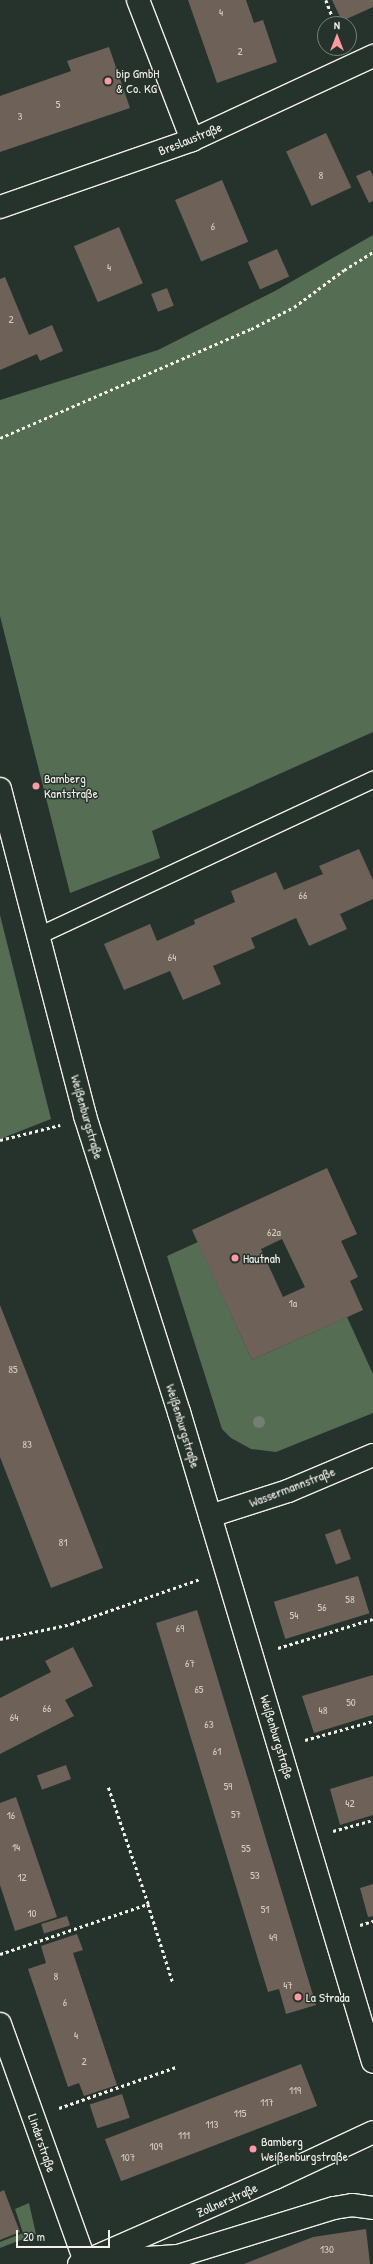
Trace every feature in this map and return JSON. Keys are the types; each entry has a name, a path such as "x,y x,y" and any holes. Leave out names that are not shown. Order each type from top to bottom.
{"street":[{"path":"138,0 192,140"},
{"name":"Breslaustraße","path":"0,207 192,140 373,56"},
{"name":"Weißenburgstraße","path":"0,789 85,1116 210,1516 373,2062"},
{"name":"Wassermannstraße","path":"210,1516 288,1491 373,1455"},
{"name":"Linderstraße","path":"0,2024 82,2263"},
{"name":"Zollnerstraße","path":"82,2263 268,2182 373,2132"},
{"path":"82,2263 178,2256 334,2208 352,2205 373,2208"}],"lane":[{"path":"38,936 373,780"}],"path":[{"path":"326,0 332,16"},
{"path":"0,438 251,329 294,306 344,270 373,252"},
{"path":"0,1140 46,1129 85,1116"},
{"path":"0,1639 71,1624 226,1570"},
{"path":"252,1656 373,1619"},
{"path":"280,1748 373,1721"},
{"path":"108,1787 173,1983"},
{"path":"307,1838 373,1820"},
{"path":"0,1954 148,1904"},
{"path":"33,2118 176,2068"}],"green space":[{"path":"373,235 373,732 152,831 160,858 70,893 0,616 0,400 158,350 275,291"},
{"path":"0,915 51,1119 0,1139"},
{"path":"198,1242 252,1360 347,1317 373,1374 373,1413 276,1452 251,1449 231,1438 222,1429 167,1256"},
{"path":"29,2203 36,2234 0,2248 0,2242 23,2233 15,2209"}],"building":[{"path":"188,0 246,0 254,23 263,20 277,62 217,83"},
{"path":"332,0 373,0 373,7 353,16 340,16"},
{"path":"109,47 130,108 0,152 0,96 71,71 67,61"},
{"path":"326,133 351,187 311,206 286,152"},
{"path":"370,170 373,176 373,201 369,203 356,176"},
{"path":"222,180 248,242 201,262 175,200"},
{"path":"119,227 143,283 98,302 74,246"},
{"path":"277,249 289,276 260,289 248,262"},
{"path":"5,277 29,335 52,325 63,351 40,361 37,354 0,370 0,279"},
{"path":"167,288 174,306 158,312 151,294"},
{"path":"359,849 373,880 373,899 340,914 347,929 309,946 296,918 251,938 255,948 213,966 221,984 183,1000 170,971 124,990 104,944 150,924 157,941 195,924 194,920 235,902 231,891 276,872 284,890 323,874 319,866"},
{"path":"327,1168 357,1234 341,1241 358,1277 350,1281 363,1310 252,1360 192,1230","holes":["282,1239 305,1287 283,1297 261,1249"]},
{"path":"0,1305 103,1568 51,1588 0,1457"},
{"path":"340,1529 351,1559 336,1565 325,1534"},
{"path":"358,1576 369,1613 285,1639 274,1602"},
{"path":"197,1610 316,2005 286,2014 279,1989 268,1992 156,1623"},
{"path":"73,1647 93,1686 65,1700 74,1716 0,1754 0,1698 51,1672 45,1661"},
{"path":"373,1675 373,1715 314,1733 302,1696"},
{"path":"66,1765 71,1779 42,1790 37,1776"},
{"path":"373,1776 373,1815 340,1825 330,1789"},
{"path":"16,1797 57,1917 15,1931 0,1885 0,1803"},
{"path":"373,1884 373,1916 368,1917 360,1888"},
{"path":"67,1916 70,1926 44,1933 41,1924"},
{"path":"77,1934 83,1950 73,1953 117,2085 84,2096 79,2083 68,2087 28,1969 46,1963 41,1946"},
{"path":"301,2064 317,2106 121,2181 105,2139"},
{"path":"122,2094 130,2118 97,2128 90,2105"},
{"path":"4,2190 20,2232 0,2240 0,2192"},
{"path":"366,2229 370,2264 244,2264 313,2237"}],"place":[{"name":"bip GmbH & Co. KG","path":"108,81"},
{"name":"Bamberg Kantstraße","path":"36,786"},
{"name":"Hautnah","path":"235,1258"},
{"name":"La Strada","path":"298,1997"},
{"name":"Bamberg Weißenburgstraße","path":"253,2149"}]}
